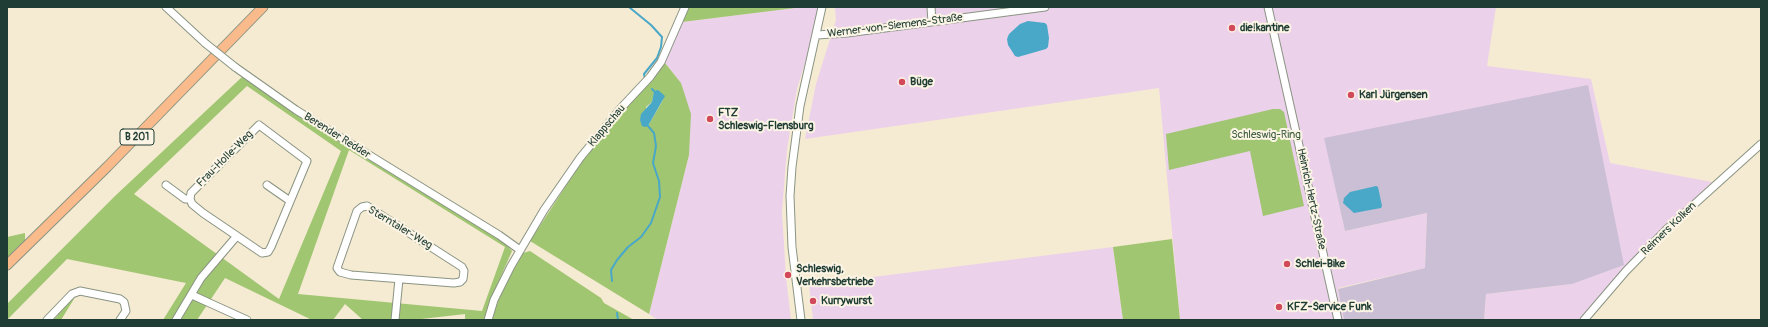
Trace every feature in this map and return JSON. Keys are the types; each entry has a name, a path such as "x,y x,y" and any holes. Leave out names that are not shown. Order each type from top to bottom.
{"main road":[{"name":"B 201","path":"7,265 107,167 264,7"}],"street":[{"name":"Berender Redder","path":"166,7 205,43 235,67 296,110 499,235 522,246"},
{"name":"Klappschau","path":"522,246 580,158 621,108 650,77 661,62 685,7"},
{"path":"801,320 792,247 790,196 792,167 800,106 822,7"},
{"path":"931,7 932,22"},
{"name":"Werner-von-Siemens-Straße","path":"817,35 848,33 1045,7"},
{"name":"Heinrich-Hertz-Straße","path":"1268,7 1338,320"},
{"name":"Frau-Holle-Weg","path":"259,125 307,161 268,252 262,253 236,237 197,209 190,200 191,193 259,125"},
{"name":"Reimers Kolken","path":"1584,320 1626,271 1668,228 1761,144"},
{"name":"Frau-Holle-Weg","path":"166,185 185,199 190,200"},
{"path":"267,185 290,200"},
{"name":"Sterntaler-Weg","path":"367,206 393,221 462,267 464,271 463,279 460,282 454,283 400,279 351,275 340,272 337,268 357,211 362,207 367,206"},
{"path":"176,320 201,278 236,237"},
{"path":"488,320 494,300 522,246"},
{"path":"395,320 400,279"},
{"path":"46,320 72,294 80,291 120,299 124,302 126,311 120,320"},
{"path":"192,295 247,320"}],"shaded area":[{"path":"802,7 818,7 814,33 797,89 787,149 782,212 786,277 791,320 658,320 649,314 689,155 681,83 665,63 682,22"},
{"path":"835,7 1496,7 1487,66 1591,79 1610,163 1712,182 1626,266 1581,320 1484,320 1486,294 1572,284 1325,138 1345,231 1427,213 1425,268 1338,288 1344,320 1180,320 1159,88 805,139 816,84 836,20"},
{"path":"1588,85 1624,265 1572,284 1486,294 1484,320 1344,320 1338,289 1425,268 1427,213 1345,231 1324,138"},
{"path":"1113,247 1123,320 813,320 809,285"}],"green space":[{"path":"688,7 803,7 682,22"},
{"path":"665,63 681,83 691,114 689,155 649,314 530,241 584,158 631,102 654,79","holes":["654,93 663,100 648,126 646,107 652,102"]},
{"path":"242,77 346,146 504,242 512,251 491,299 485,320 465,320 465,314 413,320 363,320 345,304 333,320 312,320 225,278 197,320 163,320 186,283 67,259 7,320 7,304 115,196","holes":["247,86 341,151 279,299 134,194","349,150 505,247 482,311 298,294"]},
{"name":"Schleswig-Ring","path":"1273,109 1280,109 1284,112 1304,206 1263,216 1250,151 1169,170 1166,134"},
{"path":"25,233 25,241 7,259 7,237"},
{"path":"1172,239 1180,320 1123,320 1113,247"},
{"path":"530,251 601,298 604,303 634,320 491,320 503,289 523,253"},
{"path":"76,294 61,320 53,320 58,315 58,311"}],"water":[{"path":"1028,21 1045,23 1047,25 1049,38 1048,47 1046,49 1018,57 1015,56 1008,45 1007,39 1009,34 1020,24"},
{"path":"658,90 665,96 648,126 642,126 640,120 641,114 652,102 654,91"},
{"path":"1376,186 1378,187 1382,206 1381,208 1354,213 1343,203 1344,198 1350,192"}],"waterway":[{"path":"629,7 651,25 662,37 661,47 657,58 644,74 645,79"},
{"path":"612,281 611,270 628,247 641,237 651,223 660,197 659,181 653,163 656,146 654,133 648,126"},
{"path":"617,313 618,320"}],"place":[{"name":"die!kantine","path":"1232,28"},
{"name":"Büge","path":"902,82"},
{"name":"Karl Jürgensen","path":"1351,95"},
{"name":"FTZ Schleswig-Flensburg","path":"710,119"},
{"name":"Schlei-Bike","path":"1287,264"},
{"name":"Schleswig, Verkehrsbetriebe","path":"788,275"},
{"name":"Kurrywurst","path":"813,301"},
{"name":"KFZ-Service Funk","path":"1279,307"}]}
